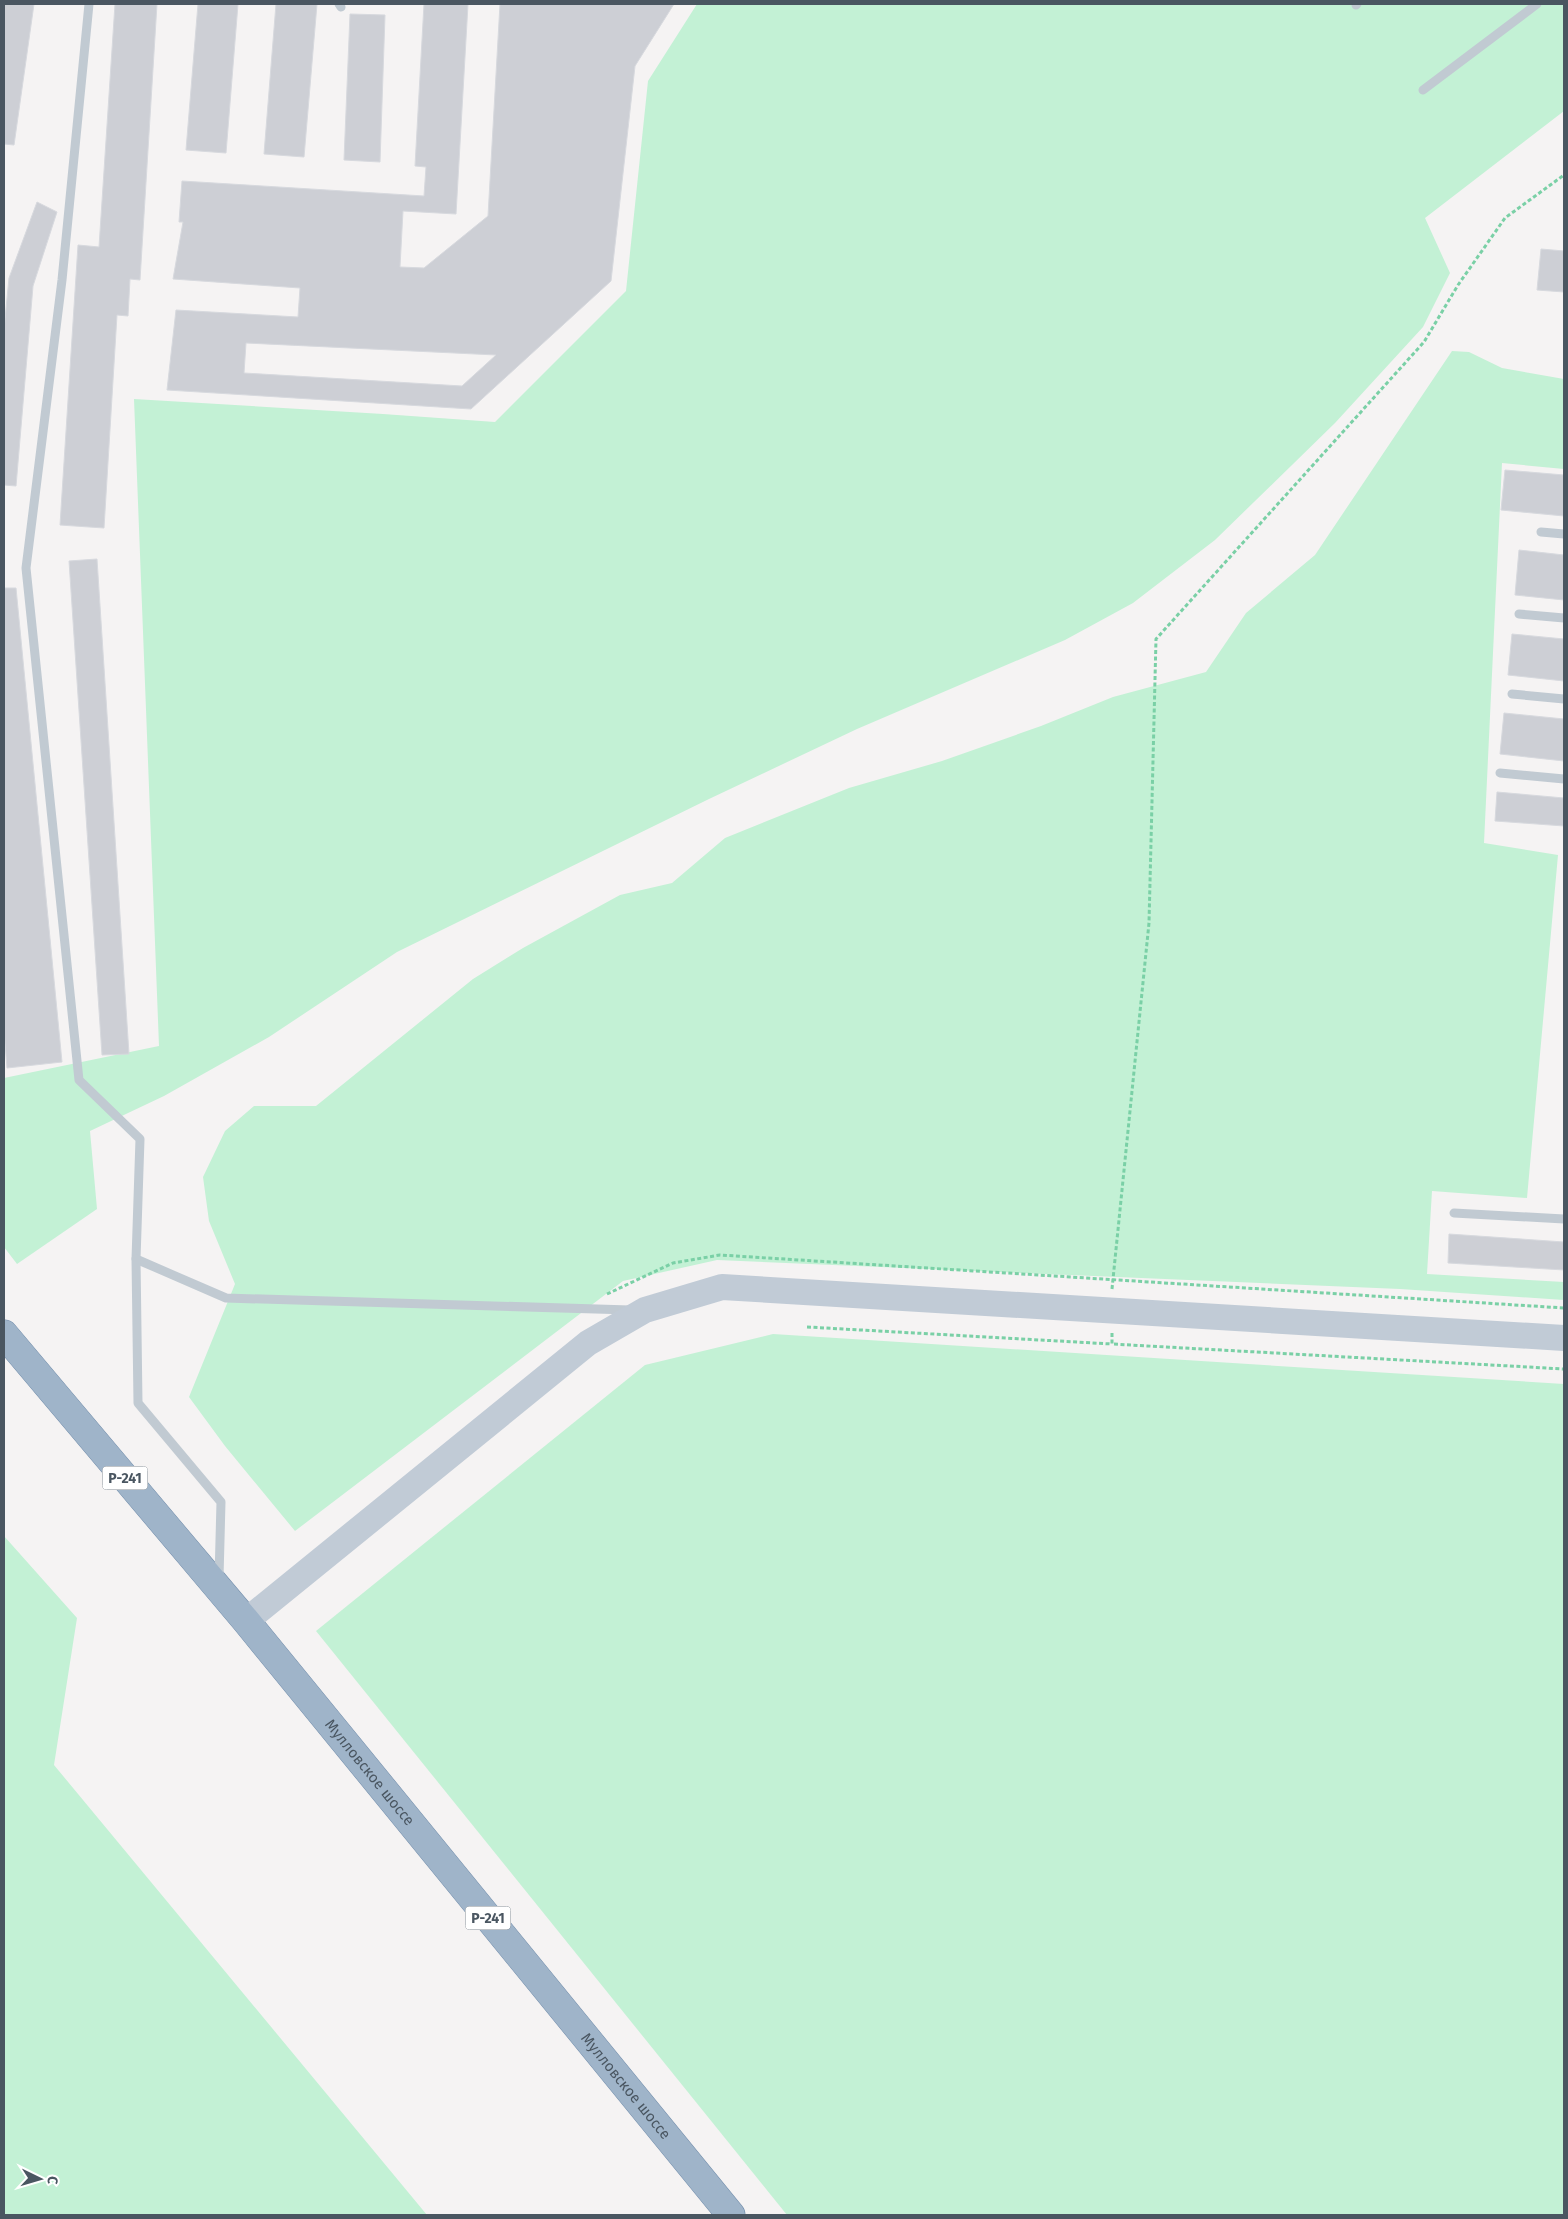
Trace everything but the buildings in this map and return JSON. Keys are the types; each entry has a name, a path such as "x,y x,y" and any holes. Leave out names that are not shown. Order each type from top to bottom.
{"highway":[{"name":"Мулловское шоссе","path":"4,1334 246,1621 731,2215"}],"main road":[{"path":"246,1621 588,1343 645,1310 722,1287 1564,1338"}],"lane":[{"path":"89,4 62,280 26,568 79,1080 140,1139 136,1258 138,1403 221,1502 219,1590"},
{"path":"1423,90 1537,4"},
{"path":"1541,532 1564,534"},
{"path":"1519,614 1564,618"},
{"path":"1512,694 1564,699"},
{"path":"1500,774 1564,779"},
{"path":"1454,1213 1564,1219"},
{"path":"136,1258 226,1298 645,1310"}],"path":[{"path":"1112,1344 1112,1279 1148,923 1156,640 1424,342 1458,285 1506,218 1564,176"},
{"path":"576,1308 673,1263 720,1255 1564,1308"},
{"path":"807,1327 1564,1369"}],"green space":[{"path":"697,4 1564,4 1564,111 1425,218 1450,273 1423,327 1335,423 1215,540 1133,603 1065,640 857,729 709,799 397,952 269,1037 164,1096 90,1131 97,1209 17,1264 4,1247 4,1078 159,1046 134,399 495,422 626,291 648,81"},
{"path":"1452,351 1469,352 1502,368 1564,379 1564,469 1502,463 1484,843 1558,855 1527,1198 1432,1191 1427,1274 1564,1282 1564,1300 1400,1289 717,1260 623,1281 295,1531 225,1446 189,1397 235,1284 209,1221 203,1177 225,1131 254,1106 316,1106 473,979 523,948 620,895 672,883 725,838 849,788 942,761 1041,726 1113,697 1206,672 1246,613 1315,555"},
{"path":"773,1334 1564,1384 1564,2215 787,2215 316,1631 645,1365"},
{"path":"4,1536 77,1618 54,1765 427,2215 4,2215"}]}
